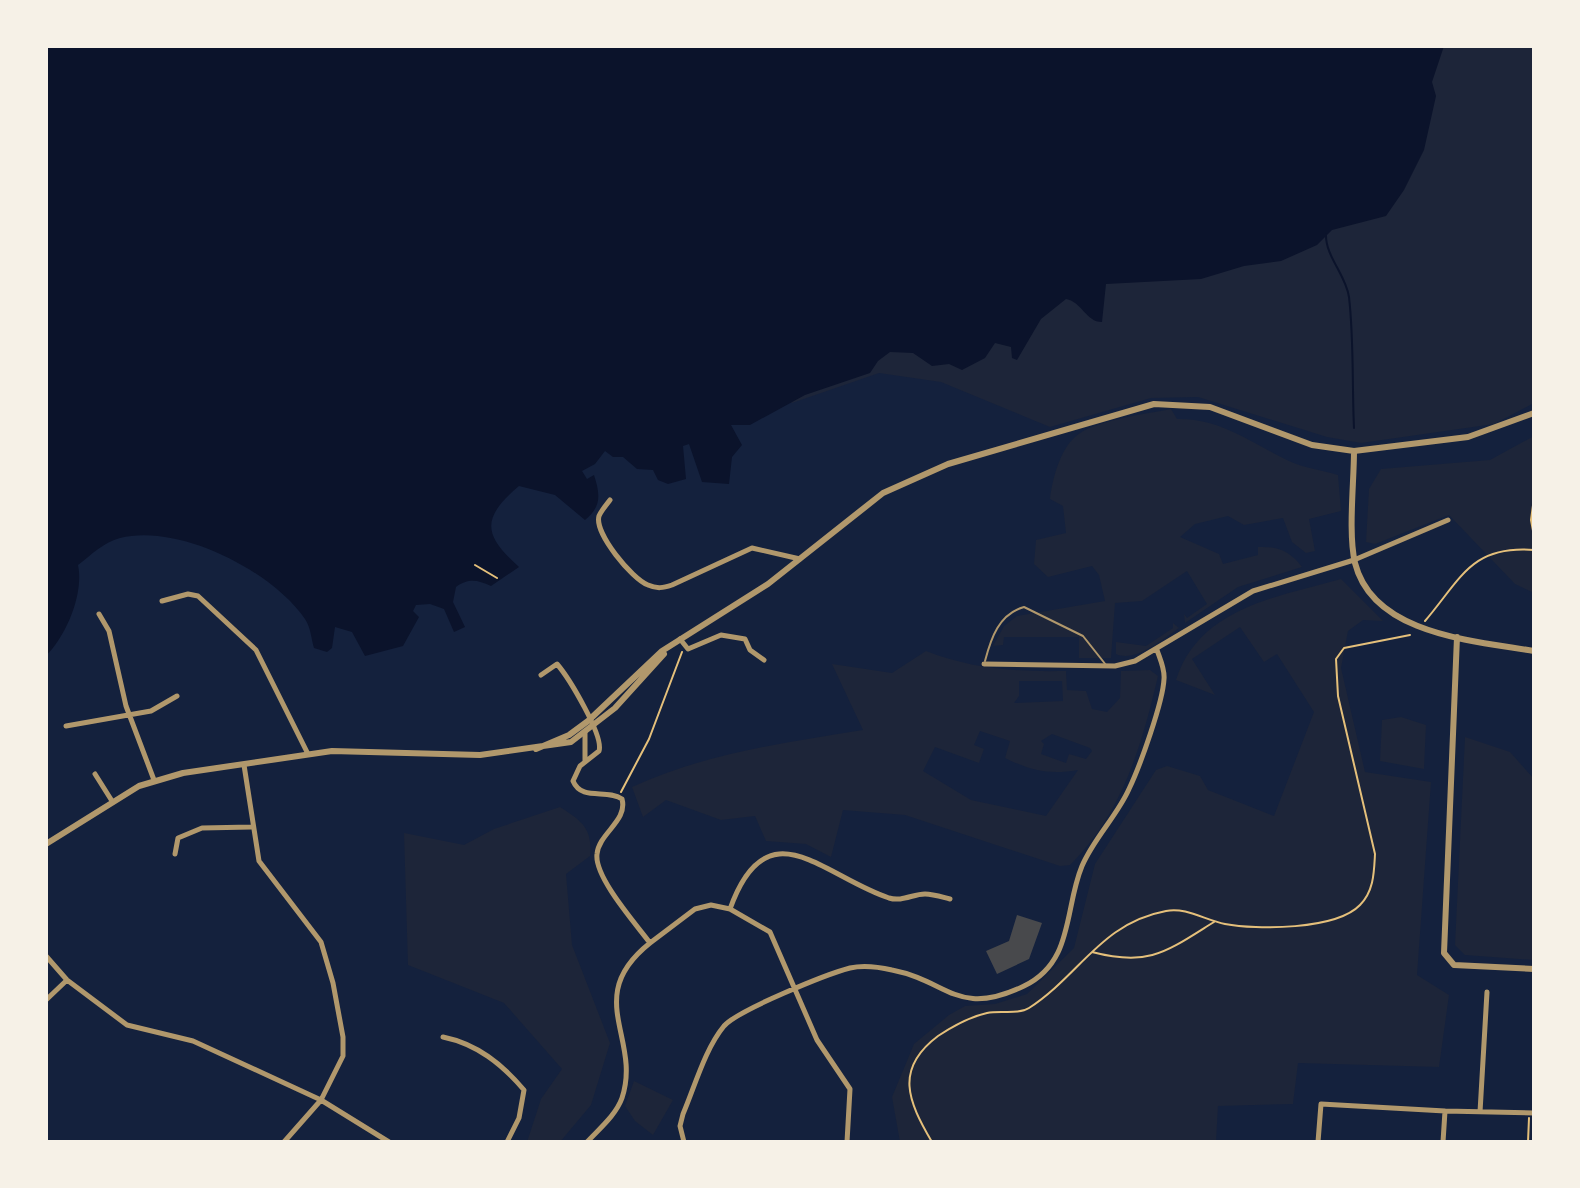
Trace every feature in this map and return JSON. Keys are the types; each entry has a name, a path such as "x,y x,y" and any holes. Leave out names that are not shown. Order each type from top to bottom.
{"street":[{"path":"536,749 569,735 588,721 671,645 768,584 843,522 898,484 948,464 1154,404 1210,407 1312,445 1354,451 1468,437 1534,413"},
{"path":"1354,451 1354,560 1362,580 1383,606 1415,624 1457,637 1534,651"},
{"path":"610,500 599,515 599,527 634,577 659,589 752,548 800,559"},
{"path":"984,664 1107,666 1135,661 1253,591 1354,560 1448,520"},
{"path":"162,601 188,594 198,596 253,646 308,754"},
{"path":"99,614 109,631 131,717 154,780"},
{"path":"680,639 688,649 721,635 745,639 750,650 764,660"},
{"path":"1457,637 1443,945 1448,961 1454,965 1534,969"},
{"path":"46,844 112,801 154,780 308,754 358,750 480,755 563,745 595,727 671,645"},
{"path":"684,1142 680,1126 683,1114 718,1034 728,1022 795,990 851,968 869,967 895,970 945,993 979,1000 1027,985 1042,973 1064,942 1080,869 1129,789 1164,680 1157,650"},
{"path":"541,675 557,664 567,675 588,721 595,727 601,746 573,778 575,788 587,794 619,796 623,811 598,847 597,863 650,943"},
{"path":"66,726 131,717 151,711 177,696"},
{"path":"585,762 584,735 588,721"},
{"path":"244,765 251,827 259,861 311,926 325,951 343,1056 321,1100 284,1142"},
{"path":"95,774 112,801"},
{"path":"175,854 178,838 190,830 251,827"},
{"path":"730,909 741,882 753,865 769,856 788,852 807,857 892,899 927,893 950,899"},
{"path":"587,1142 622,1099 625,1068 615,995 626,967 650,943 695,909 711,905 730,909 770,932 817,1040 850,1089 847,1142"},
{"path":"46,956 67,980 127,1025 193,1041 321,1100 389,1142"},
{"path":"46,1000 67,980"},
{"path":"1480,1112 1487,992"},
{"path":"443,1037 479,1049 524,1090 519,1118 507,1142"},
{"path":"1318,1142 1321,1104 1532,1113"},
{"path":"1443,1142 1445,1111"}],"lane":[{"path":"984,664 1001,622 1008,614 1024,607 1083,636 1107,666"}],"path":[{"path":"1534,498 1534,536"},
{"path":"1424,621 1475,559 1511,551 1534,550"},
{"path":"475,565 497,578"},
{"path":"932,1142 912,1103 908,1080 912,1062 927,1044 953,1026 987,1013 1026,1010 1082,964 1114,931 1167,910 1191,912 1214,922 1261,928 1316,923 1360,906 1374,880 1375,854 1338,696 1336,659 1344,648 1410,635"},
{"path":"619,796 649,739 684,647"},
{"path":"1091,952 1122,960 1142,960 1214,922"},
{"path":"1528,1142 1532,1113"}],"shaded area":[{"path":"46,46 1444,46 1432,82 1436,96 1424,150 1404,190 1386,216 1332,230 1317,245 1281,261 1244,266 1201,279 1106,284 1102,322 1092,319 1066,299 1041,319 1017,360 1012,358 1011,347 995,343 985,358 962,370 949,364 932,366 913,353 890,352 878,361 870,373 805,395 750,425 731,425 742,445 732,457 729,484 702,482 689,444 683,446 686,479 668,484 658,480 653,470 637,469 623,457 613,457 605,451 595,464 582,471 587,479 594,475 598,494 597,505 585,520 555,495 519,486 498,508 491,526 498,545 519,567 491,586 473,581 456,587 453,602 465,627 454,632 444,609 430,604 416,605 413,611 419,617 403,646 365,656 352,632 335,627 332,648 327,652 314,648 305,619 290,601 248,568 196,544 144,535 114,540 78,565 78,588 72,613 61,637 46,656"},
{"path":"538,46 1534,46 1534,403 1494,424 1361,443 1327,437 1198,397 1151,398 1050,427 941,382 879,373 792,403"},
{"path":"1171,409 1177,419 1222,427 1295,463 1338,475 1341,511 1309,519 1315,551 1306,553 1292,542 1283,518 1244,525 1228,516 1195,524 1180,537 1219,554 1223,564 1258,555 1258,547 1265,547 1288,553 1302,567 1238,587 1185,623 1184,614 1187,618 1207,604 1187,571 1142,601 1115,603 1111,658 1079,658 1079,637 1004,637 1003,645 993,646 1004,626 1017,616 1105,601 1099,575 1092,566 1048,577 1034,564 1036,540 1066,533 1063,506 1050,499 1058,466 1070,443 1083,431 1121,418"},
{"path":"1534,436 1534,593 1515,584 1449,515 1375,544 1366,542 1369,489 1381,469 1490,460"},
{"path":"1341,579 1383,621 1363,620 1348,631 1341,668 1365,772 1431,782 1417,975 1449,995 1439,1067 1298,1063 1293,1104 1218,1106 1216,1142 900,1142 892,1097 914,1044 965,1006 995,1004 1027,994 1074,948 1095,864 1156,770 1167,766 1200,776 1208,790 1274,816 1314,712 1277,654 1264,662 1240,627 1192,659 1215,695 1176,680 1187,656 1202,636 1221,621 1267,600"},
{"path":"1173,623 1179,628 1140,653 1116,654 1116,642 1146,646 1173,628"},
{"path":"926,651 960,662 995,668 1066,671 1067,690 1086,691 1092,709 1107,712 1120,698 1121,671 1150,670 1158,676 1128,777 1103,824 1070,865 1060,866 905,815 843,810 831,857 806,844 766,841 755,816 721,820 666,800 643,817 632,787 660,775 717,757 863,730 832,664 892,673","holes":["1019,681 1062,681 1063,701 1014,703 1019,696","980,731 1010,741 1005,758 1023,766 1049,772 1078,770 1046,816 971,800 923,771 935,747 979,763 984,749 974,745","1052,734 1092,751 1086,759 1069,754 1066,763 1041,754 1044,744 1041,741"]},
{"path":"1401,717 1426,725 1424,769 1380,761 1382,720"},
{"path":"1465,737 1510,752 1534,779 1534,960 1465,955 1455,945"},
{"path":"560,807 580,822 590,839 590,856 566,874 572,945 610,1043 591,1105 560,1142 527,1142 541,1099 562,1069 504,1003 408,965 404,833 464,845 494,829"},
{"path":"634,1081 673,1100 653,1135 635,1121 625,1106"}],"building":[{"path":"1017,915 1042,923 1029,959 997,974 986,951 1009,941"}],"waterway":[{"path":"1326,234 1329,250 1349,297 1354,428"}]}
